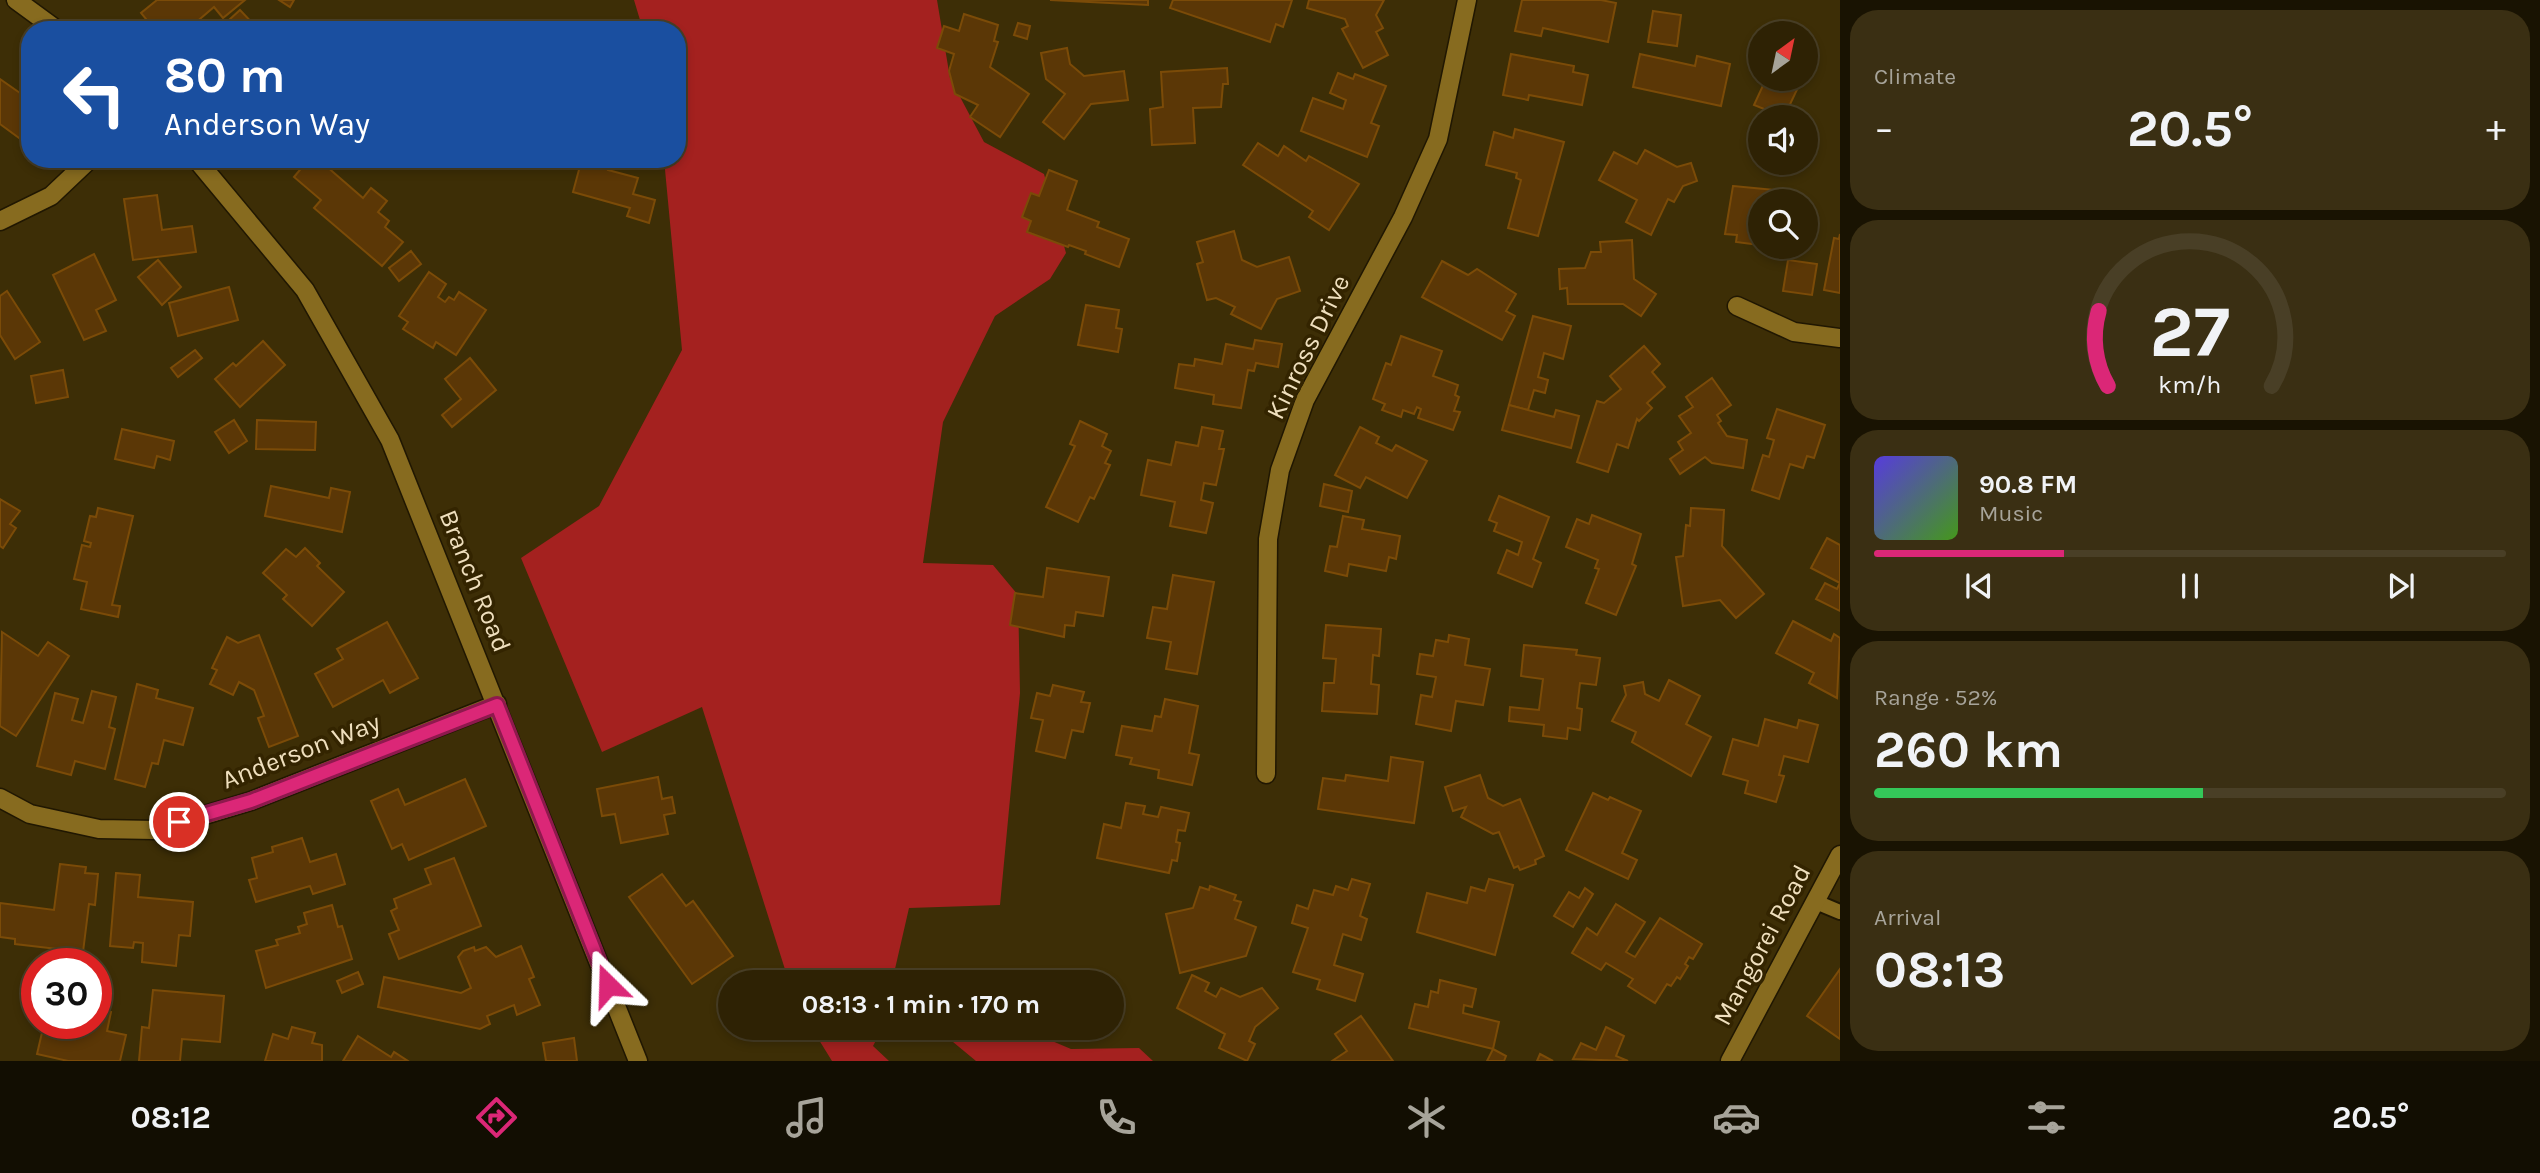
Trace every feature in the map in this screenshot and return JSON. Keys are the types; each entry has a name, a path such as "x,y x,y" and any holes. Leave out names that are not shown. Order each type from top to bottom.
{"street":[{"path":"16,0 45,21"},
{"name":"Kinross Drive","path":"1266,774 1268,539 1280,470 1305,400 1403,217 1438,139 1467,0"},
{"path":"0,221 51,196 81,168"},
{"name":"Branch Road","path":"203,168 305,290 390,440 638,1061"},
{"path":"1737,306 1794,332 1840,338"},
{"name":"Anderson Way","path":"0,798 30,814 99,829 155,830 251,801 497,705"},
{"name":"Mangorei Road","path":"1730,1061 1840,855"}],"lane":[{"path":"1816,902 1840,912"}],"shaded area":[{"path":"634,0 937,0 950,78 984,142 1044,174 1066,253 1050,279 995,316 943,422 923,563 993,565 1018,595 1020,693 1000,905 909,908 895,970 785,970 702,707 602,752 521,558 599,506 682,350 665,168 686,168 686,21 640,21"},
{"path":"819,1040 876,1040 873,1046 889,1061 832,1061"},
{"path":"951,1040 1050,1040 1071,1049 1139,1048 1153,1061 976,1061"}],"building":[{"path":"157,0 245,0 223,18 214,7 198,21 148,21 141,13"},
{"path":"279,0 294,0 290,7"},
{"path":"1050,0 1148,0 1148,5"},
{"path":"1173,0 1292,0 1283,27 1276,24 1270,42 1170,8"},
{"path":"1309,0 1384,0 1376,15 1383,28 1376,32 1388,55 1363,68 1342,29 1348,26 1345,19 1307,8"},
{"path":"1522,0 1601,0 1616,3 1608,42 1543,28 1541,36 1515,31"},
{"path":"240,10 250,21 228,21"},
{"path":"1653,11 1681,15 1677,46 1648,42"},
{"path":"964,14 998,25 994,41 998,42 990,67 1029,94 1000,137 970,117 978,105 955,94 949,71 954,54 937,48 944,26 959,31"},
{"path":"1018,23 1030,26 1027,39 1014,35"},
{"path":"1067,48 1070,64 1084,76 1124,71 1128,100 1091,104 1064,139 1043,122 1065,94 1046,79 1041,53"},
{"path":"1511,54 1574,66 1573,72 1588,75 1582,105 1529,95 1528,100 1503,95"},
{"path":"1640,54 1695,66 1697,56 1730,64 1721,106 1633,87"},
{"path":"1227,68 1228,84 1223,84 1221,107 1193,108 1195,143 1152,145 1150,109 1163,107 1161,72"},
{"path":"1338,73 1353,79 1355,74 1386,86 1371,123 1379,126 1367,157 1301,131 1313,98 1343,109 1346,100 1330,93"},
{"path":"0,79 21,94 21,139 0,124"},
{"path":"1760,91 1796,91 1790,105 1754,105"},
{"path":"1515,129 1564,142 1538,236 1508,228 1521,180 1516,178 1517,173 1486,165 1494,132 1513,138"},
{"path":"1258,143 1278,156 1284,146 1306,161 1309,156 1359,184 1329,230 1309,217 1313,211 1243,165"},
{"path":"1645,150 1677,167 1691,163 1697,181 1683,186 1674,202 1668,199 1651,235 1626,222 1637,200 1599,180 1614,152 1637,164"},
{"path":"302,168 328,168 363,198 371,188 387,201 378,212 389,221 385,227 403,242 382,266 314,208 321,200 294,177"},
{"path":"579,168 609,168 638,178 633,194 655,200 649,223 627,216 630,208 573,192"},
{"path":"1049,170 1077,181 1067,210 1099,222 1097,227 1129,239 1119,267 1085,254 1086,251 1027,232 1031,221 1022,217 1031,193 1039,196"},
{"path":"1733,186 1764,189 1748,189 1748,244 1736,242 1737,235 1725,234"},
{"path":"157,195 162,230 192,226 196,252 133,260 124,199"},
{"path":"1234,231 1242,260 1257,267 1289,257 1300,291 1277,299 1261,329 1231,314 1235,307 1216,298 1207,300 1197,264 1203,262 1197,242"},
{"path":"1840,234 1840,293 1824,290 1834,238 1839,239"},
{"path":"1632,240 1634,279 1656,294 1641,316 1623,304 1568,304 1567,288 1560,289 1559,269 1585,268 1591,252 1601,252 1600,242"},
{"path":"411,251 421,264 399,281 389,268"},
{"path":"94,254 116,300 96,310 106,331 84,340 53,275"},
{"path":"158,260 181,287 162,305 138,277"},
{"path":"1788,260 1817,264 1812,295 1783,291"},
{"path":"1442,261 1468,275 1477,269 1516,294 1506,311 1515,316 1502,340 1422,297"},
{"path":"429,272 446,284 438,297 445,302 449,297 454,300 459,292 486,310 456,355 436,342 433,348 403,329 408,322 399,316"},
{"path":"229,287 238,320 178,336 169,303"},
{"path":"7,291 40,342 15,359 0,335 0,296"},
{"path":"1086,305 1119,310 1116,328 1122,329 1118,352 1078,345"},
{"path":"1533,316 1571,326 1563,359 1544,353 1538,377 1548,380 1545,393 1534,390 1528,410 1509,405"},
{"path":"1401,336 1442,351 1433,376 1458,385 1455,395 1459,397 1454,411 1460,412 1453,430 1418,418 1421,409 1417,407 1414,414 1403,410 1401,417 1382,410 1385,404 1373,399 1386,363 1391,365"},
{"path":"1255,340 1282,344 1278,367 1256,363 1254,371 1248,370 1241,408 1213,404 1214,395 1175,388 1179,364 1194,366 1195,359 1222,364 1226,344 1253,349"},
{"path":"263,341 285,365 240,407 215,379 233,363 236,366"},
{"path":"1644,346 1660,364 1652,372 1665,387 1647,403 1652,408 1639,421 1637,419 1628,448 1617,444 1608,472 1577,462 1597,401 1604,403 1621,389 1610,376"},
{"path":"195,350 202,358 178,377 171,368"},
{"path":"470,358 496,390 452,427 442,415 461,399 445,379"},
{"path":"63,370 68,397 36,403 31,376"},
{"path":"1712,378 1731,405 1717,415 1721,421 1718,423 1727,436 1747,440 1743,468 1712,463 1705,457 1680,474 1670,459 1683,450 1678,442 1691,433 1679,416 1693,407 1686,397"},
{"path":"1509,405 1554,417 1556,410 1579,416 1571,448 1502,430"},
{"path":"1777,409 1825,425 1814,458 1807,456 1803,468 1790,464 1779,499 1752,490 1763,455 1769,457 1774,440 1767,438"},
{"path":"234,420 247,441 229,453 215,432"},
{"path":"257,420 316,422 315,450 256,449"},
{"path":"1080,421 1107,434 1102,446 1111,451 1105,463 1110,465 1094,499 1090,497 1078,522 1046,507 1075,446 1070,444"},
{"path":"1202,427 1223,431 1219,449 1224,449 1216,485 1204,483 1201,500 1213,503 1206,533 1170,526 1175,502 1141,495 1148,460 1171,465 1176,442 1198,446"},
{"path":"1360,427 1379,437 1376,443 1392,451 1396,445 1427,461 1407,498 1366,477 1360,488 1335,475"},
{"path":"122,429 174,441 170,460 157,456 154,468 115,459"},
{"path":"1324,484 1352,491 1348,512 1320,506"},
{"path":"271,486 329,498 331,488 350,492 342,532 265,516"},
{"path":"1499,496 1549,517 1533,559 1541,563 1532,587 1498,573 1507,550 1518,555 1522,542 1494,531 1497,523 1489,520"},
{"path":"0,499 20,511 10,524 16,528 3,548 0,546"},
{"path":"98,508 133,516 112,605 120,606 118,617 81,609 87,582 74,579 82,545 90,547 91,543 84,541 90,516 96,517"},
{"path":"1691,508 1724,510 1722,546 1764,594 1736,618 1720,600 1683,606 1676,557 1683,556 1686,525 1690,526"},
{"path":"1592,515 1641,534 1632,564 1636,566 1616,615 1586,603 1599,569 1595,568 1598,560 1566,547 1577,519 1589,524"},
{"path":"1343,516 1364,520 1362,529 1400,536 1396,559 1389,557 1386,571 1349,564 1347,576 1325,571 1330,546 1337,547"},
{"path":"1827,538 1840,545 1840,583 1811,568"},
{"path":"305,548 320,563 317,566 344,592 312,626 283,599 287,595 263,573 286,549 296,557"},
{"path":"1047,568 1109,577 1103,616 1076,612 1074,626 1065,625 1064,637 1010,625 1015,593 1043,597"},
{"path":"1173,575 1214,582 1197,674 1166,669 1171,642 1147,638 1153,607 1167,609"},
{"path":"1825,583 1837,589 1840,583 1840,611 1816,599"},
{"path":"1793,621 1831,641 1834,634 1840,638 1837,698 1809,683 1814,673 1776,653"},
{"path":"387,622 418,678 390,693 383,680 333,707 315,674 343,659 337,649"},
{"path":"1326,625 1381,629 1379,656 1373,655 1371,684 1379,685 1377,714 1322,711 1324,683 1334,683 1336,659 1323,658"},
{"path":"2,632 38,656 48,642 69,656 16,736 0,726"},
{"path":"259,635 298,736 269,747 258,718 264,716 254,690 239,682 233,695 210,684 217,670 212,668 227,637 238,643"},
{"path":"1449,635 1469,639 1465,665 1490,669 1483,705 1456,701 1451,731 1416,724 1421,695 1432,697 1436,677 1417,674 1420,654 1433,656 1436,640 1448,642"},
{"path":"1524,645 1577,650 1576,655 1600,658 1596,685 1580,683 1577,708 1582,709 1580,730 1568,728 1567,739 1543,736 1544,725 1509,721 1510,707 1539,710 1543,679 1521,676"},
{"path":"1669,680 1700,696 1686,724 1711,737 1691,776 1632,742 1636,732 1612,721 1626,695 1624,686 1643,682 1645,694 1659,701"},
{"path":"137,684 158,690 156,698 193,708 183,745 164,740 158,764 152,763 145,787 115,779"},
{"path":"1053,685 1084,692 1081,702 1090,703 1083,732 1072,730 1065,758 1036,751 1043,720 1031,718 1037,693 1050,696"},
{"path":"92,691 116,697 109,727 115,729 105,769 75,761 71,775 37,766 55,693 78,699 72,720 83,723"},
{"path":"1165,699 1198,706 1189,753 1199,755 1192,785 1158,778 1159,770 1130,764 1132,758 1116,755 1122,726 1152,731 1155,716 1161,717"},
{"path":"1765,719 1797,728 1799,720 1818,725 1808,762 1784,756 1779,775 1784,776 1776,802 1745,793 1748,781 1723,774 1733,739 1758,746"},
{"path":"1391,757 1423,762 1414,823 1318,809 1323,778 1345,781 1346,775 1388,781"},
{"path":"1480,775 1488,798 1503,806 1520,799 1544,856 1535,860 1536,864 1520,870 1518,866 1514,868 1499,832 1493,834 1461,817 1466,807 1453,811 1445,787"},
{"path":"658,777 662,799 672,797 675,813 664,815 668,834 621,843 615,814 602,816 597,789"},
{"path":"465,779 486,826 409,860 402,844 392,849 371,801 398,789 405,805"},
{"path":"1593,793 1608,800 1610,797 1641,811 1622,853 1637,860 1628,879 1566,850"},
{"path":"1126,803 1145,806 1143,814 1158,817 1161,807 1189,813 1185,831 1178,830 1176,842 1180,843 1177,861 1172,860 1169,873 1097,858 1104,824 1121,828"},
{"path":"302,838 310,862 336,854 345,884 313,894 310,886 256,902 249,880 257,878 252,858 273,852 272,847"},
{"path":"454,858 481,926 399,959 389,934 399,930 391,911 397,908 394,899 431,884 425,869"},
{"path":"60,864 86,867 85,873 98,874 95,905 89,904 84,948 15,944 15,939 0,937 0,903 54,910"},
{"path":"116,873 140,875 138,897 193,902 190,936 179,935 176,966 142,962 143,943 134,942 133,948 110,946"},
{"path":"662,874 686,906 693,901 733,956 692,984 629,897"},
{"path":"1352,879 1370,884 1360,916 1367,919 1361,940 1343,934 1334,965 1363,974 1355,1001 1317,989 1320,980 1293,972 1308,928 1292,923 1297,905 1308,909 1314,890 1333,895 1336,886 1348,890"},
{"path":"1489,879 1513,885 1495,955 1417,932 1427,893 1467,903 1471,887 1485,891"},
{"path":"1210,886 1236,895 1234,900 1241,902 1235,919 1256,927 1246,956 1180,973 1166,914 1193,908 1200,887 1209,890"},
{"path":"1585,888 1593,894 1573,927 1554,916 1569,892 1579,898"},
{"path":"1616,904 1645,922 1626,952 1635,957 1660,918 1702,944 1693,959 1689,957 1685,964 1688,966 1680,979 1677,977 1671,986 1667,984 1655,1003 1628,986 1633,979 1606,963 1601,970 1572,953 1587,928 1597,935"},
{"path":"332,905 352,959 266,988 256,951 278,945 276,940 300,933 298,927 307,924 304,913"},
{"path":"521,946 534,977 529,979 540,1005 517,1015 514,1005 487,1016 490,1024 480,1029 378,1007 384,977 461,993 471,988 458,957 463,951 486,947 496,957"},
{"path":"1840,969 1840,1039 1807,1016"},
{"path":"358,972 363,984 342,993 337,981"},
{"path":"1192,975 1209,983 1205,991 1216,997 1221,988 1240,997 1262,988 1278,1008 1255,1027 1249,1041 1255,1044 1247,1061 1219,1048 1225,1034 1177,1008"},
{"path":"1440,980 1476,989 1472,1007 1464,1005 1463,1013 1499,1022 1493,1049 1409,1028 1415,1004 1428,1007 1431,991 1438,993"},
{"path":"153,990 224,996 220,1042 182,1039 180,1061 139,1061 142,1027 149,1028"},
{"path":"1361,1016 1393,1061 1332,1061 1347,1051 1335,1034"},
{"path":"292,1027 315,1033 312,1043 322,1045 322,1061 265,1061 273,1034 288,1039"},
{"path":"1606,1027 1624,1036 1616,1056 1628,1061 1573,1059 1581,1043 1596,1050"},
{"path":"112,1032 126,1035 120,1061 68,1061 37,1054 40,1039 112,1039"},
{"path":"358,1036 391,1057 394,1052 408,1061 343,1061"},
{"path":"574,1038 577,1061 546,1061 543,1043"},
{"path":"1493,1049 1506,1056 1504,1061 1487,1061"},
{"path":"1540,1054 1553,1061 1537,1061"}],"route":[{"path":"179,822 251,801 497,705 608,985"}]}
